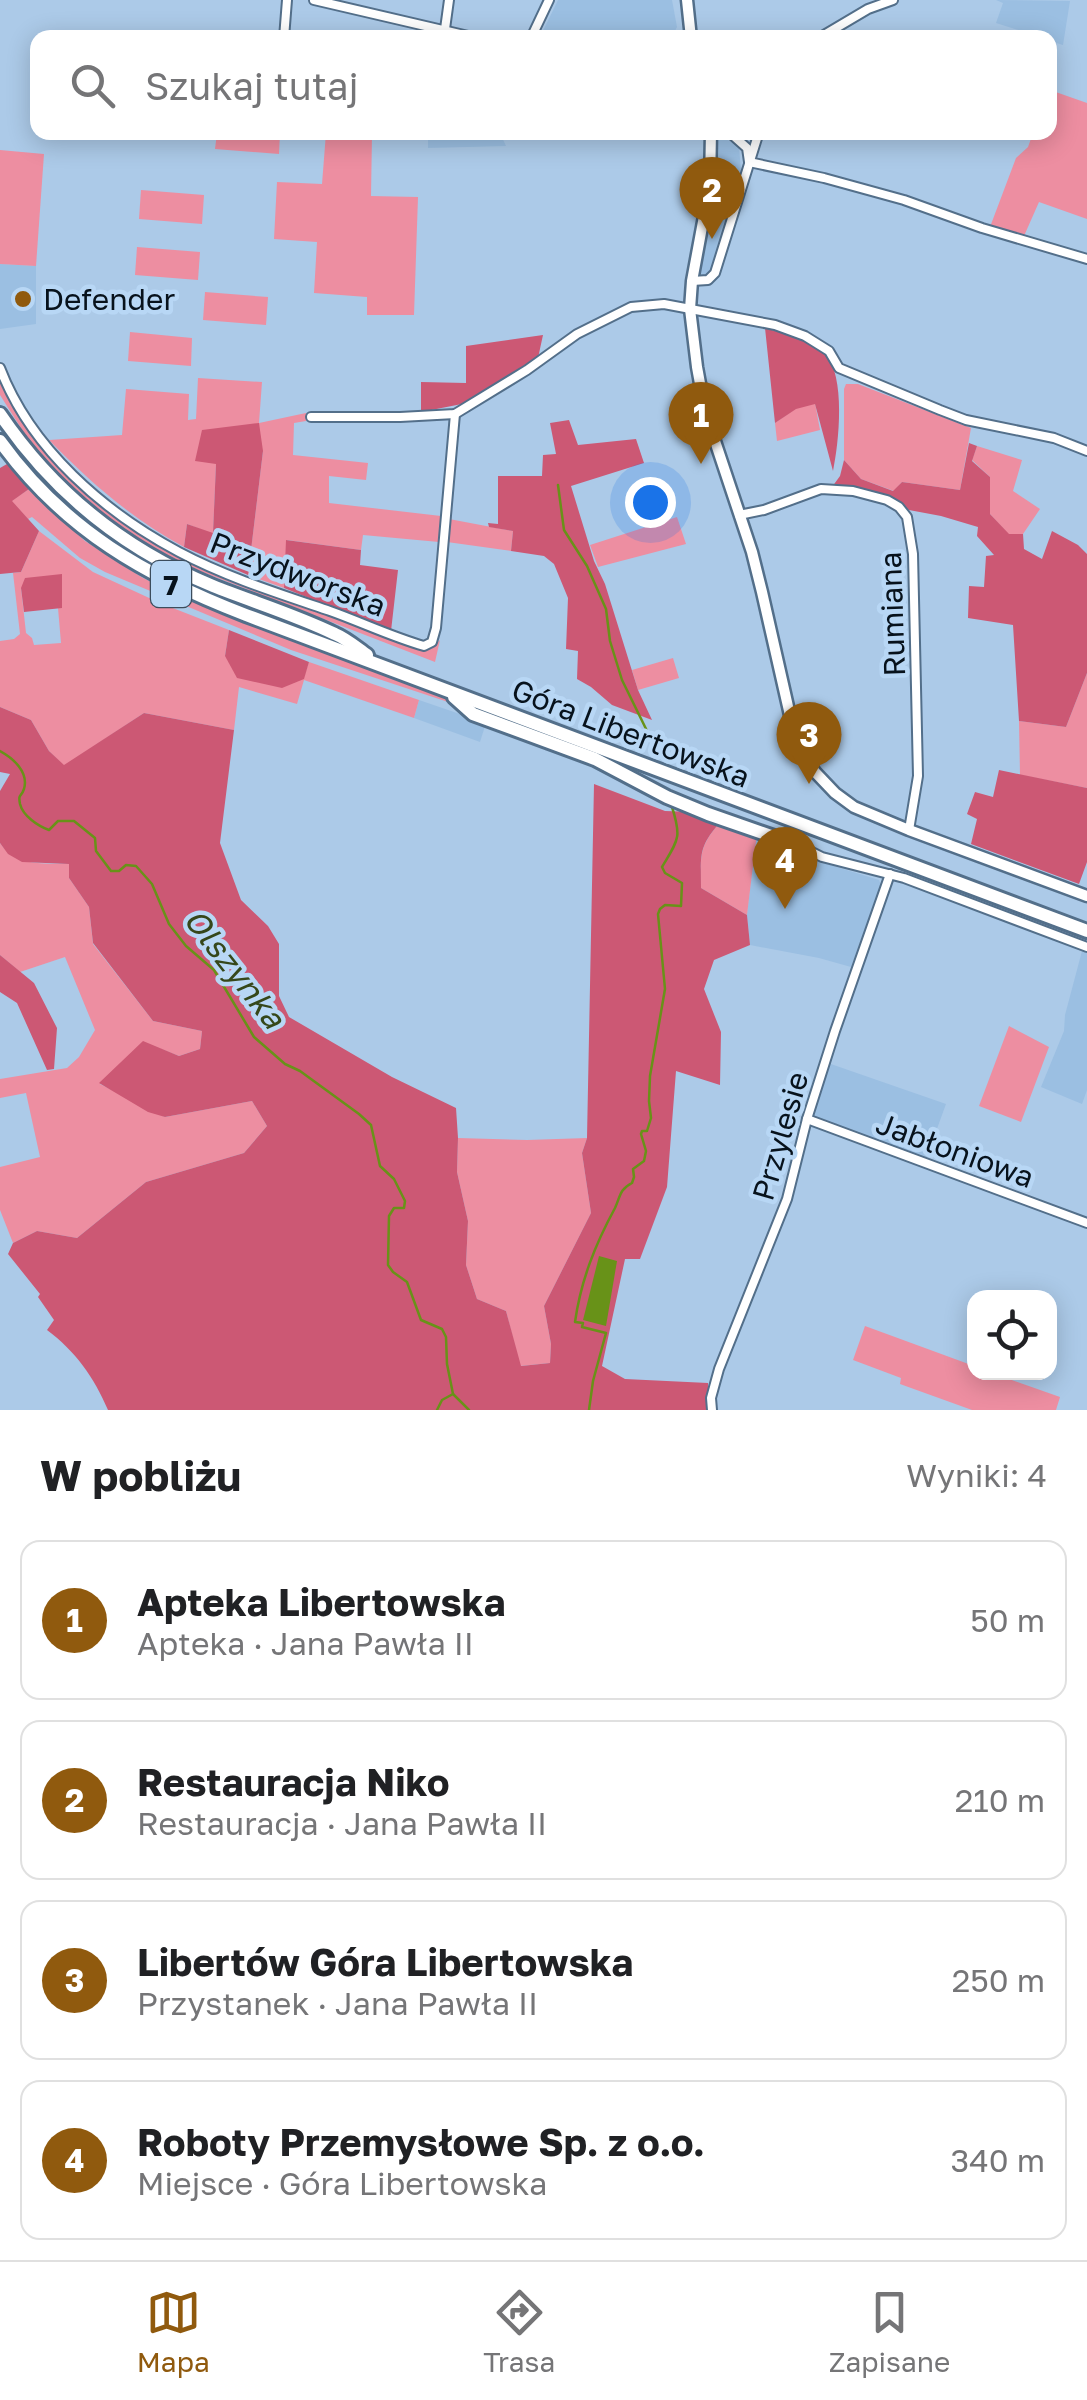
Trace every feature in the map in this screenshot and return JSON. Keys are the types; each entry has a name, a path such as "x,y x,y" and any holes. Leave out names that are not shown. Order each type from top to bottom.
{"highway":[{"name":"Góra Libertowska","path":"0,414 62,490 125,540 188,575 338,635 381,666"},
{"name":"Góra Libertowska","path":"0,441 58,507 101,542 145,570 210,601 1087,931"},
{"name":"7","path":"444,689 472,714 595,759 708,814 800,846"}],"street":[{"path":"285,30 287,0"},
{"path":"314,0 449,30"},
{"path":"445,29 449,0"},
{"path":"535,30 549,0"},
{"path":"686,0 690,30"},
{"path":"868,9 877,0"},
{"path":"833,30 868,9 893,0"},
{"path":"710,140 710,184 690,309 705,411 762,592 801,750 819,777 845,801 867,813 1087,896"},
{"path":"738,140 747,148 749,162"},
{"path":"692,280 708,280 715,273 756,140"},
{"path":"749,162 901,200 1087,259"},
{"path":"311,416 455,414 577,334 631,307 664,304 762,321 790,330 829,351 839,368 940,410 966,420 1054,438 1087,451"},
{"name":"Przydworska","path":"0,368 14,401 48,449 85,486 141,530 182,554 230,574 421,645 430,644 436,628 455,414"},
{"name":"Rumiana","path":"740,515 821,489 887,500 907,517 913,554 918,768 909,830"},
{"path":"800,846 822,857 890,874 1087,947"},
{"name":"Przylesie","path":"712,1410 711,1398 719,1370 787,1199 840,1016 890,874"},
{"name":"Jabłoniowa","path":"808,1119 1087,1223"}],"shaded area":[{"path":"558,0 672,0 677,27 676,30 543,30"},
{"path":"996,0 1070,1 1063,45 1057,43 1057,30 1018,30 996,23 1003,3"},
{"path":"1057,92 1087,103 1087,219 1039,202 1024,236 990,227 1016,158 1030,140 1057,140"},
{"path":"216,140 280,140 279,154 215,149"},
{"path":"325,140 372,140 371,196 418,197 414,315 367,315 367,297 314,293 317,242 274,239 277,182 322,184"},
{"path":"428,140 503,140 506,146 428,148"},
{"path":"717,140 728,140 739,147 741,171 713,268 707,277 695,277 714,179"},
{"path":"0,150 44,154 36,266 0,264"},
{"path":"141,190 204,195 202,224 139,219"},
{"path":"137,247 200,252 198,280 135,275"},
{"path":"0,264 36,266 36,324 0,329"},
{"path":"205,292 268,297 266,325 203,320"},
{"path":"765,328 812,344 832,364 839,410 833,471 815,404 796,409 775,423"},
{"path":"130,332 192,338 191,366 128,361"},
{"path":"543,335 538,358 467,403 421,412 421,382 466,383 466,346"},
{"path":"0,378 17,413 37,439 129,524 170,551 422,649 431,649 440,640 435,662 184,565 119,527 62,478 31,444 0,395"},
{"path":"198,378 262,382 259,423 306,413 306,421 294,423 293,455 368,463 366,480 329,476 329,503 441,516 439,542 363,535 361,550 287,540 284,588 248,575 263,451 216,464 213,534 187,524 184,547 112,499 49,440 122,435 126,389 189,394 188,420 196,419"},
{"path":"846,384 858,384 971,428 960,490 902,482 894,491 861,479 844,460"},
{"path":"815,403 820,430 777,441 775,423 796,408"},
{"path":"569,420 578,445 636,439 644,463 571,486 638,690 652,720 612,705 577,679 578,651 566,649 568,598 554,564 544,556 511,551 513,531 489,527 488,523 498,524 498,476 542,476 543,455 556,454 550,423"},
{"path":"259,423 263,451 248,575 184,547 187,524 213,533 216,464 195,461 202,430"},
{"path":"969,443 977,446 972,461 990,477 990,514 1009,534 1023,534 1024,549 1042,559 1052,531 1087,554 1087,673 1066,727 1019,721 1013,625 968,618 969,586 984,587 986,556 994,555 977,536 978,527 909,510 873,491 832,487 844,460 861,479 893,491 902,482 960,490"},
{"path":"977,446 1022,460 1013,491 1040,509 1023,534 1009,535 990,514 990,477 972,460"},
{"path":"7,464 29,489 12,501 39,531 21,572 0,574 0,468"},
{"path":"29,489 85,541 143,578 299,643 489,714 487,718 291,650 105,572 80,558 32,517 28,519 11,501"},
{"path":"677,517 686,544 598,567 590,545"},
{"path":"449,519 513,531 511,551 447,542"},
{"path":"39,531 93,572 229,630 225,656 303,679 309,662 419,700 414,718 304,680 297,704 239,687 234,730 144,713 64,766 49,751 31,720 0,707 0,641 20,634 13,573 21,572","holes":["21,588 62,607 58,608 61,643 34,645 26,633"]},
{"path":"286,540 361,550 360,565 398,570 391,631 284,588"},
{"path":"62,574 62,608 24,612 21,588 25,578"},
{"path":"229,630 309,662 304,679 282,688 237,678 225,656"},
{"path":"673,658 679,678 638,690 632,670"},
{"path":"1087,673 1087,788 1020,775 1019,721 1066,727"},
{"path":"419,700 486,723 480,742 414,718"},
{"path":"0,707 31,720 49,751 64,765 144,713 234,730 220,843 241,900 268,926 279,944 279,996 289,1017 392,1077 456,1108 457,1172 468,1221 466,1265 477,1299 506,1311 521,1366 550,1363 544,1306 591,1213 582,1153 587,1138 594,784 665,811 695,812 721,821 702,851 701,888 747,915 750,945 714,960 704,989 721,1032 720,1085 676,1071 667,1187 640,1259 625,1259 602,1366 625,1379 708,1383 709,1410 108,1410 83,1365 47,1330 54,1320 38,1297 40,1294 8,1254 13,1243 37,1231 77,1238 146,1182 244,1153 267,1126 252,1101 165,1117 148,1112 99,1083 143,1041 179,1056 200,1049 202,1031 153,1021 93,943 89,907 69,878 69,864 22,862 8,854 0,843 0,791 10,774 0,772"},
{"path":"999,770 1087,788 1087,862 1079,884 971,844 977,819 967,814 975,792 993,797"},
{"path":"721,821 757,833 747,915 701,888 702,852"},
{"path":"756,838 879,880 881,885 851,967 750,945 747,915"},
{"path":"0,843 22,860 69,864 69,878 89,907 93,944 153,1021 202,1031 200,1049 179,1056 143,1042 100,1084 165,1117 252,1101 267,1126 244,1153 146,1182 77,1238 37,1231 13,1243 0,1210 0,1167 40,1157 26,1093 0,1098 0,1079 67,1068 79,1057 95,1030 65,957 20,972 0,955"},
{"path":"1082,951 1087,953 1087,1090 1082,1104 1041,1087 1064,1031"},
{"path":"0,955 34,983 57,1028 54,1069 47,1070 17,1003 0,992"},
{"path":"1009,1026 1049,1047 1021,1122 979,1106"},
{"path":"828,1063 946,1104 926,1159 813,1117"},
{"path":"458,1138 587,1138 582,1153 591,1213 544,1306 550,1363 520,1366 506,1311 477,1299 466,1265 468,1221 457,1172"},
{"path":"599,1256 617,1261 606,1326 583,1320"},
{"path":"865,1326 967,1363 967,1380 1012,1380 1060,1397 1056,1410 972,1410 900,1384 901,1378 853,1360"}],"waterway":[{"path":"558,485 564,530 587,566 606,609 610,641 622,680 650,737"},
{"name":"Olszynka","path":"0,751 22,771 25,783 19,801 28,816 49,830 58,821 74,821 95,838 96,851 111,871 136,866 152,884 169,924 186,946 214,970 254,1037 371,1125 380,1166 394,1179 405,1201 404,1208 394,1208 389,1216 388,1265 407,1282 421,1320 442,1329 453,1394 469,1410"},
{"path":"589,1410 606,1333 575,1322 595,1249 621,1193 632,1183 633,1169 644,1161 646,1151 641,1134 647,1131 651,1118 650,1076 665,989 658,914 665,905 681,906 682,883 662,867 677,838 672,807"},
{"path":"437,1410 442,1400 453,1394"}],"place":[{"name":"Restauracja Niko","path":"712,239"},
{"name":"Defender","path":"23,299"},
{"name":"Apteka Libertowska","path":"701,464"},
{"name":"Libertów Góra Libertowska","path":"809,784"},
{"name":"Roboty Przemysłowe Sp. z o.o.","path":"785,909"}]}
